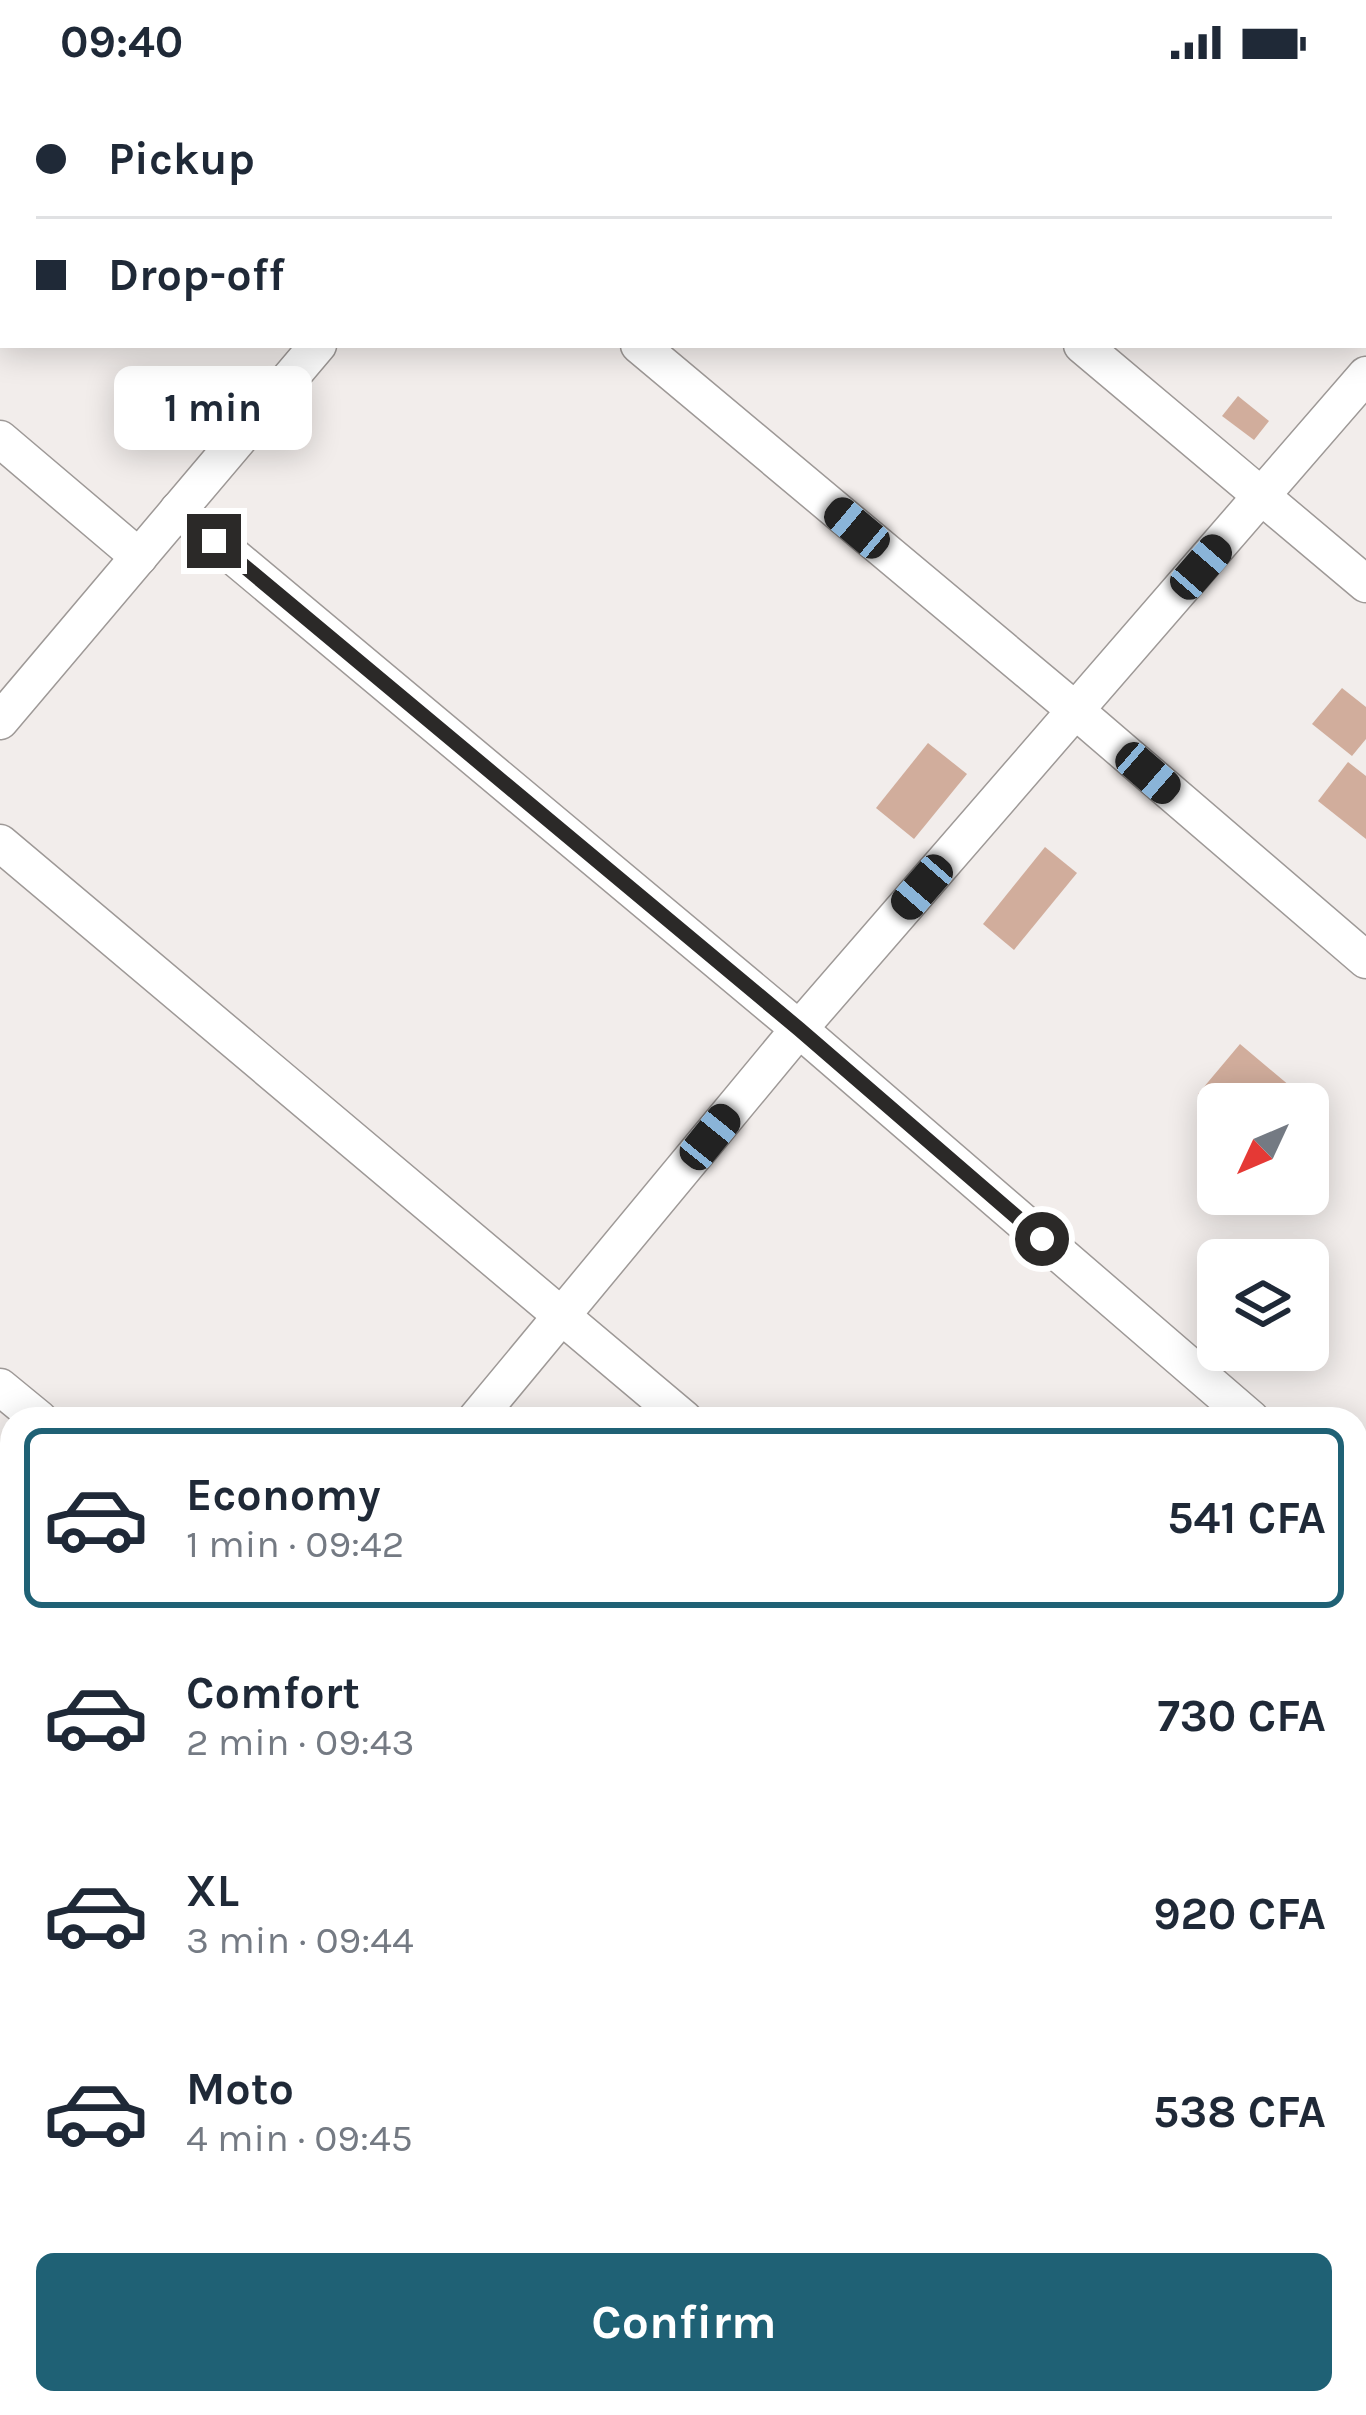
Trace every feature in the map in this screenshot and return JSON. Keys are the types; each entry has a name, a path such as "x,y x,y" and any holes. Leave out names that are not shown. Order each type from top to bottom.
{"street":[{"path":"0,721 315,348"},
{"path":"643,348 1366,960"},
{"path":"1086,348 1366,584"},
{"path":"486,1407 799,1029 1366,375"},
{"path":"0,439 139,557"},
{"path":"178,510 799,1029 1237,1407"},
{"path":"0,843 670,1407"},
{"path":"0,1387 24,1407"}],"building":[{"path":"1238,396 1269,421 1254,440 1222,416"},
{"path":"1342,688 1366,707 1366,739 1352,756 1312,724"},
{"path":"928,743 967,774 914,839 876,808"},
{"path":"1348,762 1366,776 1366,839 1318,801"},
{"path":"1045,847 1077,873 1014,950 983,924"},
{"path":"1240,1044 1286,1083 1207,1083"}],"route":[{"path":"214,541 799,1029 1042,1239"}]}
